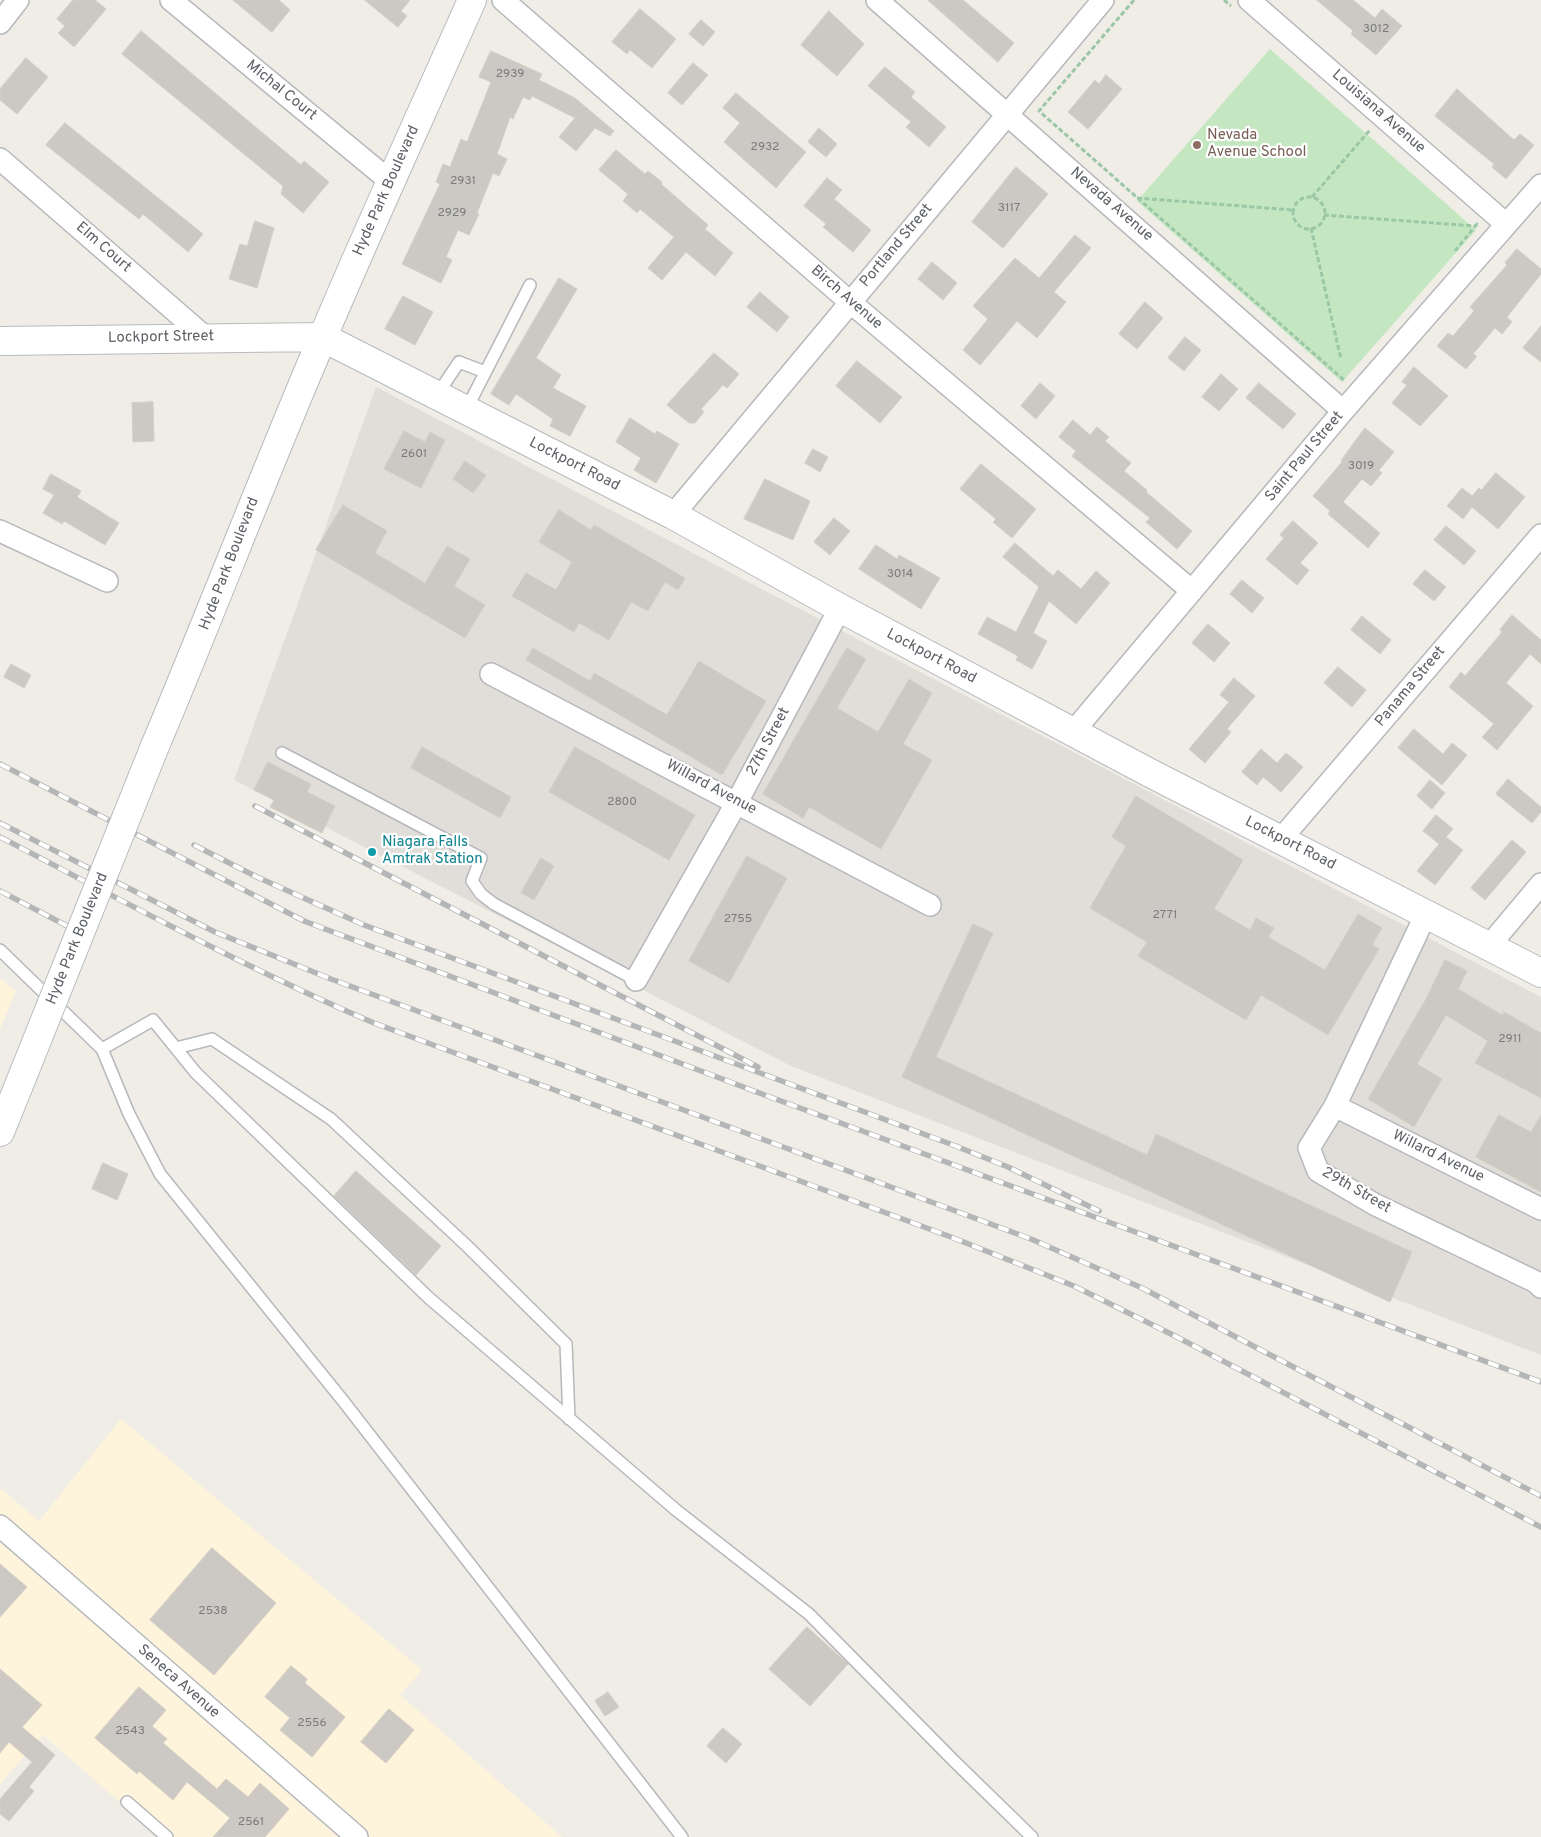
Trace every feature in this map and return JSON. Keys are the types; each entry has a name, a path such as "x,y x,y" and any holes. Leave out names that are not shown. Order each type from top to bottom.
{"street":[{"path":"0,23 18,0"},
{"name":"Michal Court","path":"171,0 391,182"},
{"name":"Hyde Park Boulevard","path":"0,1132 155,746 207,624 237,542 322,337 472,0"},
{"name":"Birch Avenue","path":"503,0 850,302 1192,592"},
{"name":"Nevada Avenue","path":"877,0 1343,411"},
{"name":"Portland Street","path":"673,515 1103,0"},
{"name":"Louisiana Avenue","path":"1249,0 1506,224"},
{"name":"Elm Court","path":"0,160 205,337"},
{"name":"Saint Paul Street","path":"1073,732 1343,411 1541,185"},
{"name":"Lockport Street","path":"0,341 322,337"},
{"name":"Lockport Road","path":"322,337 673,515 840,608 1073,732 1541,974"},
{"path":"0,531 107,580"},
{"name":"Panama Street","path":"1281,839 1541,535"},
{"name":"27th Street","path":"636,980 737,802 840,608"},
{"name":"Willard Avenue","path":"491,674 930,904"},
{"path":"1489,946 1541,884"},
{"name":"29th Street","path":"1426,914 1335,1106 1309,1148 1318,1171 1374,1204 1527,1278 1541,1287"},
{"name":"Willard Avenue","path":"1335,1106 1541,1209"},
{"name":"Seneca Avenue","path":"0,1526 357,1837"}],"lane":[{"path":"466,410 530,285"},
{"path":"437,396 460,362 485,372"},
{"path":"282,753 481,858 472,881 481,894 494,904 636,980"},
{"path":"0,950 102,1050 130,1114 160,1174 344,1402 682,1837"},
{"path":"102,1050 153,1020 196,1073 429,1298 676,1510 809,1614 1032,1837"},
{"path":"176,1048 212,1039 331,1120 467,1246 566,1344 569,1419"},
{"path":"127,1802 167,1837"}],"path":[{"path":"1134,0 1038,111 1349,385"},
{"path":"1293,210 1299,201 1312,198 1370,129"},
{"path":"1136,198 1293,210"},
{"path":"1293,210 1298,224 1302,227 1311,228 1320,224 1324,215 1322,204 1312,198"},
{"path":"1324,215 1475,226"},
{"path":"1311,228 1341,359"}],"shaded area":[{"path":"376,387 1541,997 1541,1355 791,1066 234,780"},
{"path":"0,978 16,991 0,1029"},
{"path":"121,1419 422,1670 400,1695 562,1837 160,1837 43,1735 0,1784 0,1488 39,1521"}],"green space":[{"path":"1270,49 1476,230 1342,382 1137,201"}],"building":[{"path":"73,0 95,0 106,9 74,47 58,33 65,26 57,19"},
{"path":"233,0 279,0 290,10 272,32"},
{"path":"365,0 410,0 401,11 407,16 398,27"},
{"path":"928,0 963,0 1014,43 998,62"},
{"path":"1317,0 1353,0 1375,18 1382,9 1402,26 1376,55 1351,34 1353,31"},
{"path":"640,9 676,39 652,68 630,50 627,54 612,42"},
{"path":"829,11 864,44 837,76 801,45"},
{"path":"701,20 715,32 703,46 689,34"},
{"path":"141,31 301,165 304,161 329,182 303,213 281,194 283,186 122,54"},
{"path":"491,51 542,74 539,80 575,98 614,131 610,136 595,128 576,151 559,137 575,118 532,96 530,100 523,97 513,119 510,117 497,154 507,159 499,176 493,173 477,213 479,214 469,235 458,230 446,257 452,260 441,283 402,264 440,184 436,182 443,164 450,167 461,139 467,142 491,82 479,77"},
{"path":"26,58 48,77 17,114 0,100 0,89"},
{"path":"693,63 708,75 682,105 668,93"},
{"path":"885,67 915,92 911,97 946,127 929,147 906,127 911,122 868,86"},
{"path":"1106,75 1122,89 1088,129 1068,112 1095,80 1099,84"},
{"path":"1457,89 1514,140 1520,134 1534,145 1506,179 1492,167 1494,164 1435,116"},
{"path":"736,93 806,152 776,188 724,142 740,123 723,108"},
{"path":"65,123 203,234 188,252 143,214 139,219 46,145"},
{"path":"819,128 837,144 826,157 808,142"},
{"path":"616,150 645,174 648,171 662,182 661,184 708,225 705,229 733,253 715,276 686,252 662,280 648,268 674,237 640,209 637,213 623,201 628,194 599,170"},
{"path":"1016,167 1048,194 1003,248 972,222"},
{"path":"827,178 842,190 834,199 871,230 853,252 823,227 826,224 804,206"},
{"path":"255,221 274,228 257,288 229,279 240,244 247,246"},
{"path":"1075,235 1091,248 1054,292 1066,302 1037,338 1017,321 980,365 963,350 988,319 973,306 1015,258 1039,278"},
{"path":"1517,249 1541,269 1541,274 1507,317 1512,322 1502,334 1495,328 1473,354 1477,356 1466,369 1437,346 1448,333 1453,336 1474,311 1470,307 1507,265 1505,263"},
{"path":"932,262 957,283 943,300 918,279"},
{"path":"559,278 577,289 536,358 561,375 553,388 586,406 570,436 550,426 553,419 516,394 509,405 491,394"},
{"path":"760,292 789,317 777,332 747,307"},
{"path":"403,296 433,312 415,345 385,329"},
{"path":"1145,302 1163,318 1137,349 1119,334"},
{"path":"1541,326 1541,362 1523,348"},
{"path":"1185,337 1201,350 1184,371 1168,358"},
{"path":"714,353 739,374 727,388 723,385 701,409 704,412 695,423 689,423 667,405"},
{"path":"857,361 902,397 880,423 836,386"},
{"path":"1414,367 1448,396 1420,426 1392,403 1407,385 1402,382"},
{"path":"1221,374 1238,389 1219,411 1202,397"},
{"path":"1040,383 1055,396 1036,419 1021,406"},
{"path":"1259,383 1296,414 1283,429 1246,398"},
{"path":"153,402 154,441 133,442 132,403"},
{"path":"630,418 655,434 657,431 679,444 656,483 634,470 641,458 616,442"},
{"path":"1073,420 1090,435 1097,427 1109,437 1105,441 1131,463 1124,471 1192,531 1177,549 1146,522 1150,518 1072,456 1076,451 1059,437"},
{"path":"1365,428 1394,452 1379,470 1382,473 1371,486 1362,479 1343,502 1380,533 1368,548 1328,514 1330,511 1313,496 1342,462"},
{"path":"404,431 425,442 430,432 445,440 421,488 384,469"},
{"path":"813,449 828,457 820,472 805,463"},
{"path":"465,461 486,475 473,493 453,479"},
{"path":"981,464 1036,509 1012,538 993,522 996,519 960,489"},
{"path":"1496,473 1525,497 1498,529 1472,507 1463,519 1447,506 1462,488 1472,496 1479,488 1481,490"},
{"path":"51,474 81,491 77,497 119,523 105,545 64,521 62,524 43,513 54,495 43,489"},
{"path":"765,479 810,501 793,540 744,519"},
{"path":"343,505 387,531 375,553 425,583 447,546 470,559 454,586 485,605 465,638 316,550"},
{"path":"559,510 591,530 594,525 685,578 678,590 665,582 648,611 631,602 609,640 579,623 574,632 512,596 526,573 556,590 572,562 539,542"},
{"path":"834,518 850,531 830,555 814,542"},
{"path":"1293,521 1318,543 1300,563 1309,570 1297,585 1266,559 1284,538 1280,535"},
{"path":"1446,526 1476,551 1464,565 1434,540"},
{"path":"1015,543 1053,576 1058,570 1081,589 1096,571 1110,583 1076,624 1049,601 1033,633 1047,641 1032,669 1016,660 1018,656 978,634 987,617 1016,632 1039,587 1003,557"},
{"path":"876,545 897,559 899,555 940,578 921,609 859,569"},
{"path":"1425,570 1446,587 1434,601 1413,584"},
{"path":"1242,580 1264,598 1252,613 1230,594"},
{"path":"1512,615 1541,640 1541,664 1530,654 1506,683 1533,706 1497,750 1482,737 1494,724 1449,687 1461,672 1465,676 1502,632 1500,630"},
{"path":"1362,616 1391,640 1380,654 1351,630"},
{"path":"1208,624 1230,643 1214,662 1192,643"},
{"path":"533,648 590,681 594,673 667,715 699,661 766,701 722,775 526,660"},
{"path":"847,648 866,659 837,708 878,732 909,679 932,693 903,744 932,760 881,849 809,807 803,818 763,794"},
{"path":"11,664 31,675 24,688 4,677"},
{"path":"1338,667 1366,690 1352,707 1324,683"},
{"path":"1234,678 1255,696 1227,729 1231,732 1205,763 1189,749 1229,702 1220,695"},
{"path":"1414,729 1443,754 1452,743 1467,755 1442,785 1398,748"},
{"path":"422,747 511,797 500,818 411,768"},
{"path":"575,747 695,815 669,860 549,792"},
{"path":"1261,749 1277,763 1286,753 1303,767 1281,792 1263,777 1257,785 1242,772"},
{"name":"Niagara Falls Amtrak Station","path":"268,762 311,784 307,792 335,806 322,833 270,807 274,800 254,790"},
{"path":"1508,779 1541,807 1541,812 1532,823 1496,794"},
{"path":"1430,780 1445,793 1432,809 1417,796"},
{"path":"1136,796 1243,860 1214,909 1250,930 1256,918 1274,928 1268,937 1325,970 1358,914 1382,928 1372,945 1379,949 1328,1035 1261,995 1246,1020 1138,956 1147,942 1090,908 1126,846 1112,837"},
{"path":"1436,815 1453,829 1446,837 1463,850 1435,885 1417,871 1439,844 1423,831"},
{"path":"1512,840 1526,852 1485,900 1471,888"},
{"path":"747,856 787,878 729,983 689,961"},
{"path":"541,858 554,866 534,900 521,893"},
{"path":"973,924 993,933 936,1057 1147,1155 1156,1134 1412,1252 1390,1302 902,1077"},
{"path":"1445,960 1467,971 1458,989 1502,1015 1504,1012 1541,1033 1541,1098 1475,1063 1488,1041 1446,1015 1417,1064 1442,1079 1414,1127 1368,1099 1426,999"},
{"path":"1499,1115 1531,1132 1541,1115 1541,1192 1476,1157"},
{"path":"103,1163 128,1174 117,1200 92,1189"},
{"path":"356,1171 441,1246 416,1275 334,1196"},
{"path":"212,1548 276,1603 214,1675 150,1620"},
{"path":"0,1564 27,1587 0,1617"},
{"path":"807,1627 848,1664 810,1706 769,1669"},
{"path":"291,1666 307,1679 305,1683 345,1717 312,1757 280,1730 290,1718 265,1697"},
{"path":"0,1669 42,1705 22,1727 55,1755 29,1787 34,1791 9,1821 0,1814 0,1799 32,1762 9,1742 0,1753"},
{"path":"139,1687 166,1710 152,1726 167,1739 163,1743 217,1789 226,1779 248,1797 260,1783 289,1809 265,1837 213,1837 230,1818 187,1782 173,1800 139,1771 137,1774 95,1738"},
{"path":"608,1692 619,1707 605,1716 595,1701"},
{"path":"389,1709 414,1730 386,1763 361,1742"},
{"path":"723,1728 742,1744 726,1763 707,1746"}],"railway":[{"path":"0,764 304,921 754,1091 1541,1382"},
{"path":"255,806 758,1067"},
{"path":"0,823 215,932 331,979 1031,1239 1142,1288 1541,1496"},
{"path":"0,837 232,957 374,1023 951,1237 1074,1286 1175,1336 1541,1527"},
{"path":"194,845 257,877 364,925 953,1145 1008,1167 1099,1211"},
{"path":"0,891 71,928"}],"place":[{"name":"Nevada Avenue School","path":"1197,145"},
{"name":"Niagara Falls Amtrak Station","path":"372,852"}]}
